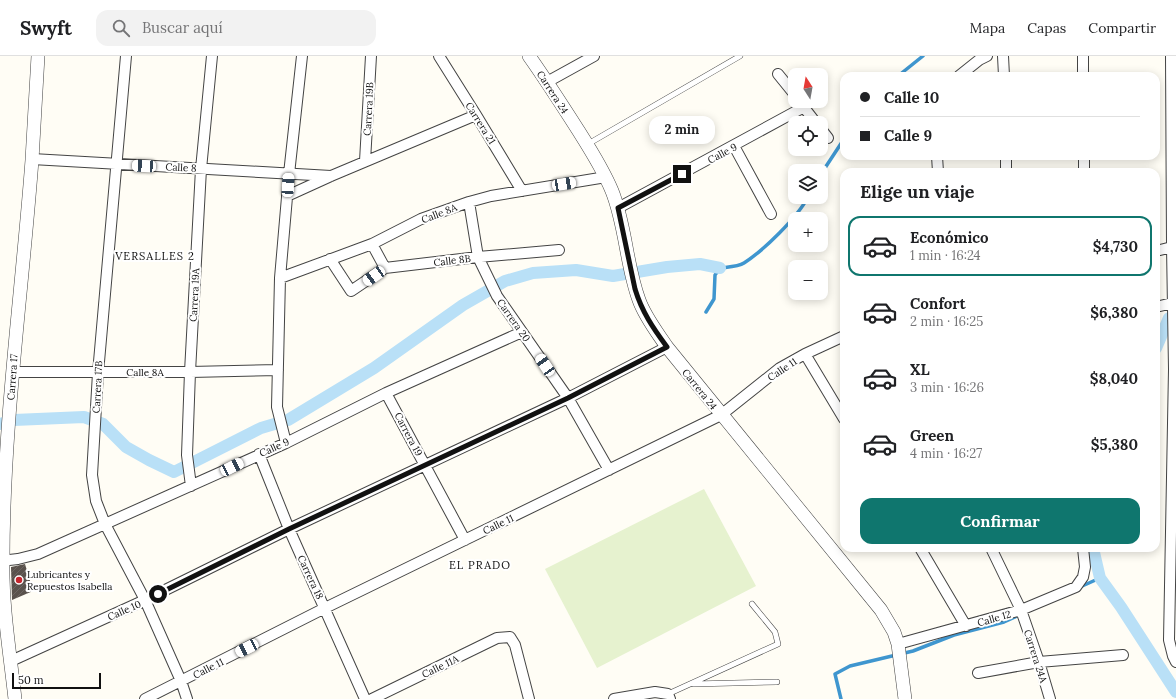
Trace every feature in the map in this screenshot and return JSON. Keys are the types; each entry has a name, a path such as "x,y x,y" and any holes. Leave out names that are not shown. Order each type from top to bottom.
{"street":[{"name":"Carrera 17","path":"15,699 11,661 4,641 1,561 3,470 8,432 32,159 38,56"},
{"name":"Carrera 17B","path":"126,56 98,373 92,475 96,501 105,524 145,600 181,681 187,699"},
{"name":"Carrera 19A","path":"191,486 188,473 187,455 190,372 201,169 212,56"},
{"path":"286,443 277,407 280,278 288,174 302,56"},
{"name":"Carrera 19B","path":"365,162 370,56"},
{"name":"Carrera 21","path":"438,56 522,190"},
{"name":"Carrera 24","path":"529,56 547,82 606,177 618,208 635,289 644,313 667,347 881,610 894,632 899,647 905,699"},
{"path":"547,82 594,56"},
{"path":"964,72 986,56"},
{"path":"1003,56 1003,72"},
{"path":"1083,56 1083,72"},
{"path":"1171,56 1174,203 1172,247 1175,302 1175,439 1172,605 1169,640 1176,662"},
{"path":"778,74 788,86"},
{"name":"Calle 9","path":"618,208 734,146 796,108"},
{"name":"Calle 8","path":"287,196 476,115"},
{"path":"734,146 771,214"},
{"name":"Calle 8","path":"32,159 331,176"},
{"name":"Calle 8A","path":"280,278 372,244 421,220 469,202 522,190 606,177"},
{"name":"Carrera 20","path":"469,202 478,257 497,296 568,398 609,470"},
{"path":"372,244 385,268"},
{"path":"1160,250 1172,247"},
{"name":"Calle 8B","path":"330,259 351,291 385,268 478,257 559,250"},
{"path":"1160,306 1175,302"},
{"name":"Calle 9","path":"1,561 38,554 286,443 386,392 522,332"},
{"name":"Calle 11","path":"145,699 325,608 721,414 780,368 805,354 840,338"},
{"name":"Calle 10","path":"11,661 145,600 425,464 568,398 667,347"},
{"path":"805,354 840,413"},
{"name":"Calle 8A","path":"13,372 98,373 278,370"},
{"name":"Carrera 19","path":"386,392 465,540"},
{"name":"Carrera 18","path":"259,454 289,529 365,699"},
{"path":"922,552 966,626"},
{"name":"Carrera 24A","path":"993,552 1021,610 1050,699"},
{"name":"Calle 12","path":"899,647 1021,610 1076,586 1083,577 1085,567 1083,552"},
{"name":"Calle 11A","path":"372,699 497,638 510,637 515,645 528,699"},
{"path":"978,673 1039,662 1123,655"},
{"path":"614,699 655,692 669,697"}],"lane":[{"path":"587,145 740,56"},
{"path":"669,697 690,684 778,644 775,632 752,604"},
{"path":"690,684 777,682"}],"green space":[{"path":"704,489 756,586 597,668 545,569"}],"building":[{"name":"Lubricantes y Repuestos Isabella","path":"25,564 33,591 12,600 11,567"}],"waterway":[{"path":"903,72 923,56"},
{"path":"828,164 840,145"},
{"path":"706,312 714,299 715,275 720,268 742,264 752,257 788,224 804,204"},
{"path":"0,424 14,420 84,417 103,424 126,447 174,472 261,428 288,420 374,368 463,305 505,281 533,273 576,270 613,276 667,267 700,264 720,268"},
{"path":"1160,339 1169,318"},
{"path":"1094,552 1100,578 1121,607 1176,692"},
{"path":"1080,587 1100,578"},
{"path":"841,699 835,674 850,666 913,651 954,635 1004,622 1019,615"}],"place":[{"name":"Lubricantes y Repuestos Isabella","path":"19,580"}],"district":[{"name":"VERSALLES 2","path":"155,256"},
{"name":"EL PRADO","path":"480,565"}],"route":[{"path":"158,594 289,529 568,398 667,347 644,313 639,301 635,289 618,208 682,174"}]}
